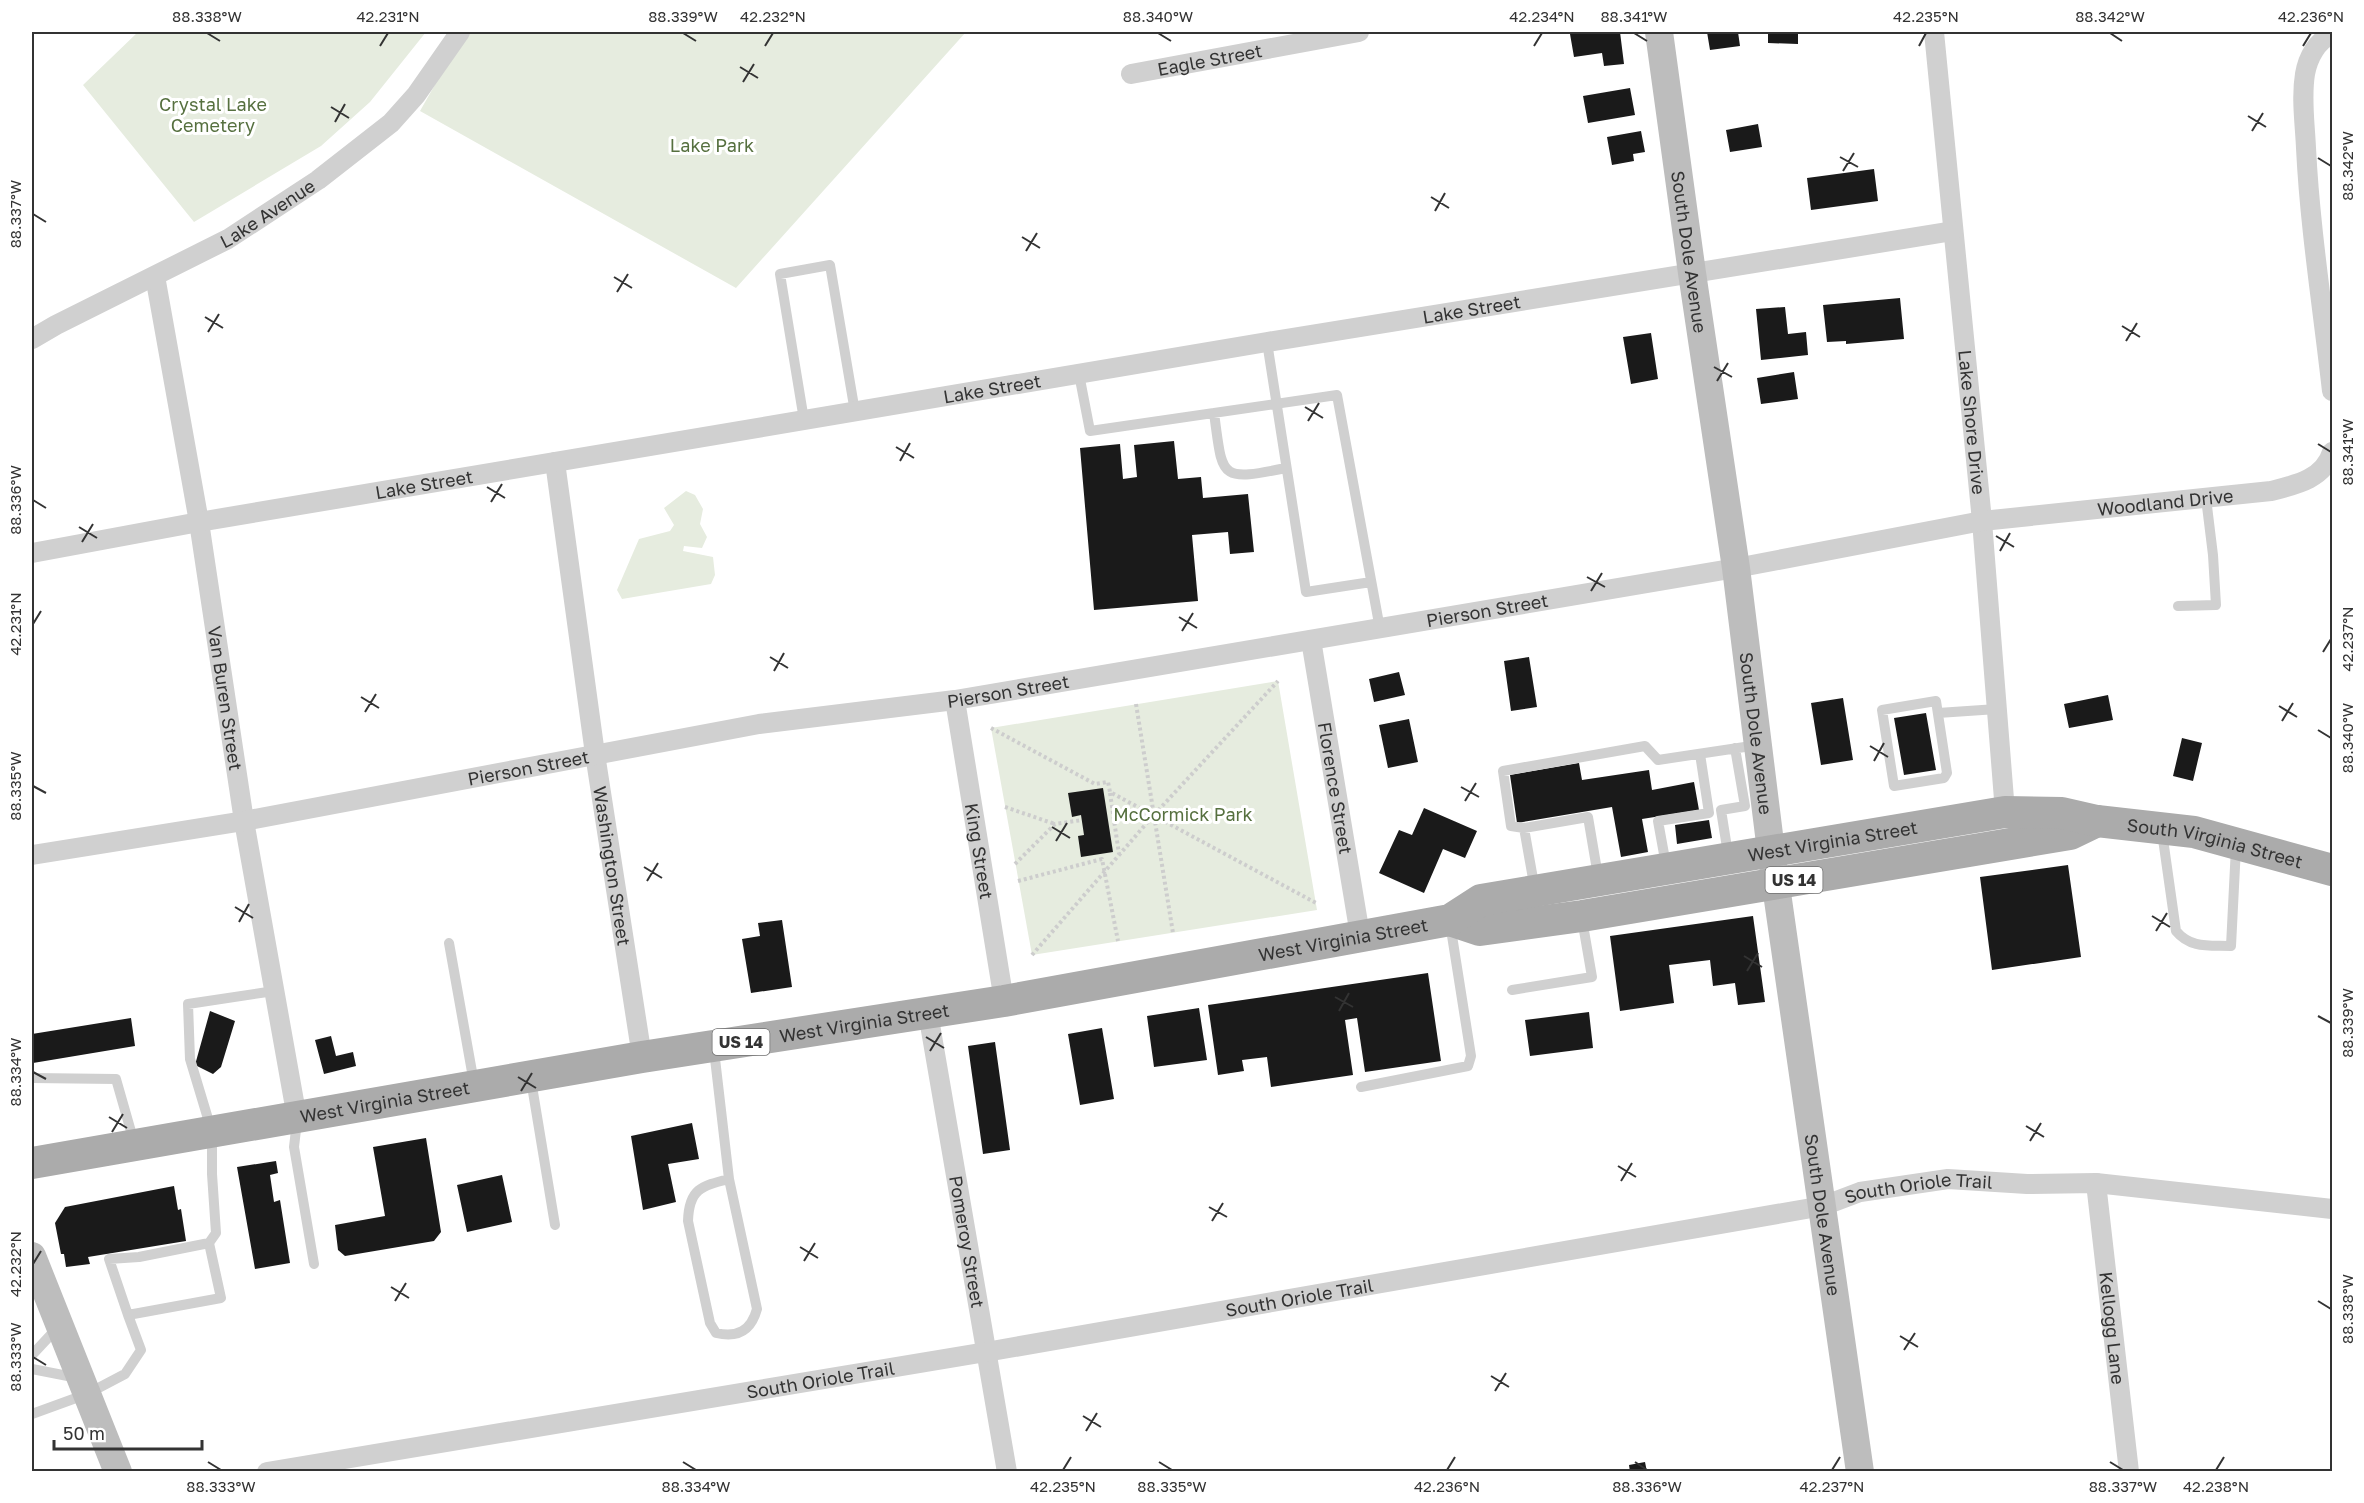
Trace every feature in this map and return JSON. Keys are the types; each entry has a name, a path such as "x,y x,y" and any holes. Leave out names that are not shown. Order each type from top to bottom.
{"main road":[{"name":"West Virginia Street","path":"32,1163 642,1057 1004,1001 1450,920 1481,900 2005,812"},
{"name":"South Virginia Street","path":"2005,812 2062,813 2097,821 2194,832 2332,870"},
{"name":"West Virginia Street","path":"1450,920 1480,930 1582,916 2070,834 2097,821"},
{"path":"1582,916 1588,883"}],"street":[{"name":"Lake Avenue","path":"32,339 228,239 318,180 391,123 416,96 460,32"},
{"name":"Eagle Street","path":"1131,74 1359,32"},
{"name":"South Dole Avenue","path":"1659,32 1736,568 1747,747 1756,805 1771,851 1777,883 1860,1472"},
{"name":"Lake Shore Drive","path":"1934,32 1982,521 2005,812"},
{"path":"2332,34 2322,39 2312,55 2305,73 2304,90 2307,167 2332,391"},
{"name":"Lake Street","path":"32,553 199,522 1267,342 1953,231"},
{"name":"Van Buren Street","path":"155,276 199,522 244,821 297,1118"},
{"name":"Woodland Drive","path":"1982,521 2271,491 2297,485 2317,475 2330,459 2332,452"},
{"name":"Washington Street","path":"555,462 595,754 642,1057"},
{"name":"Pierson Street","path":"32,855 244,821 759,724 955,700 1736,568 1982,521"},
{"name":"Florence Street","path":"1311,640 1360,935"},
{"name":"King Street","path":"955,700 1004,1001"},
{"name":"Pomeroy Street","path":"928,1013 1007,1472"},
{"name":"South Oriole Trail","path":"267,1472 986,1352 1823,1206 1860,1192 1948,1179 2027,1184 2096,1183 2332,1209"},
{"name":"Kellogg Lane","path":"2096,1183 2129,1472"},
{"path":"32,1256 118,1472"}],"lane":[{"path":"804,420 780,274 830,265 855,412"},
{"path":"1267,342 1306,592 1371,582"},
{"path":"1078,374 1090,431 1337,394 1380,628"},
{"path":"1214,413 1221,462 1228,471 1238,476 1248,476 1286,468"},
{"path":"2178,606 2216,605 2206,498"},
{"path":"1936,702 1938,713 1947,773 1944,778 1894,786 1882,710 1936,702"},
{"path":"1938,713 1997,709"},
{"path":"1588,883 1588,817 1524,828 1510,826 1503,771 1645,746 1658,760 1747,747"},
{"path":"1700,754 1709,813"},
{"path":"1667,870 1658,821 1756,805"},
{"path":"1721,810 1729,858"},
{"path":"1524,828 1535,892"},
{"path":"2161,828 2176,931 2185,941 2197,945 2232,946 2237,844"},
{"path":"1512,990 1592,977 1582,916"},
{"path":"1361,1087 1468,1066 1471,1056 1450,920"},
{"path":"449,943 474,1087"},
{"path":"32,1414 83,1387 125,1374 141,1350 109,1259 139,1257 209,1243 216,1233 212,1132 190,1059 188,1004 274,991"},
{"path":"714,1046 729,1179 757,1309 754,1321 746,1330 724,1335 716,1333 710,1323 688,1214 692,1201 702,1186 729,1179"},
{"path":"530,1077 555,1225"},
{"path":"32,1078 116,1079 135,1145"},
{"path":"297,1118 294,1148 314,1264"},
{"path":"128,1315 221,1298 209,1243"},
{"path":"32,1355 59,1326"},
{"path":"32,1369 83,1387"}],"path":[{"path":"1032,955 1154,816 1278,681"},
{"path":"1136,704 1173,933"},
{"path":"991,728 1095,784 1108,782 1119,855"},
{"path":"1110,792 1316,903"},
{"path":"1005,807 1055,824 1082,820"},
{"path":"1015,864 1055,824"},
{"path":"1018,881 1102,859 1118,941"}],"green space":[{"name":"Crystal Lake Cemetery","path":"138,32 426,32 370,102 321,146 194,222 83,85"},
{"name":"Lake Park","path":"465,32 966,32 736,288 420,111"},
{"path":"686,491 695,495 703,509 700,524 707,537 702,548 684,546 683,551 713,557 715,575 711,584 622,599 617,590 639,539 670,531 674,525 664,508"},
{"name":"McCormick Park","path":"1278,681 1317,910 1032,955 991,728"}],"building":[{"path":"1620,32 1624,64 1604,66 1602,53 1574,57 1570,34"},
{"path":"1707,32 1738,32 1740,46 1710,50"},
{"path":"1768,32 1798,32 1798,44 1768,43"},
{"path":"1630,88 1635,115 1588,123 1583,96"},
{"path":"1758,124 1762,147 1730,152 1726,130"},
{"path":"1641,131 1645,152 1633,154 1634,161 1612,165 1607,137"},
{"path":"1874,169 1878,201 1811,210 1807,178"},
{"path":"1900,298 1904,339 1846,344 1846,341 1827,342 1823,305"},
{"path":"1785,307 1788,334 1806,332 1808,355 1761,360 1756,309"},
{"path":"1651,333 1658,379 1631,384 1623,337"},
{"path":"1794,372 1798,399 1761,404 1757,378"},
{"path":"1174,441 1178,479 1201,477 1203,498 1248,494 1254,552 1230,554 1228,532 1192,535 1198,601 1094,610 1080,448 1120,444 1123,479 1137,477 1134,445"},
{"path":"1529,657 1537,707 1511,711 1504,661"},
{"path":"1399,672 1405,695 1374,702 1369,679"},
{"path":"2108,695 2113,720 2069,728 2064,704"},
{"path":"1843,698 1853,760 1821,765 1811,703"},
{"path":"1926,713 1936,770 1904,775 1894,718"},
{"path":"1409,719 1418,762 1388,768 1379,725"},
{"path":"2182,738 2202,743 2193,781 2173,776"},
{"path":"1579,763 1582,780 1649,770 1652,790 1694,782 1699,810 1642,819 1648,852 1621,857 1612,807 1517,823 1510,775"},
{"path":"1103,788 1113,852 1081,857 1078,836 1084,835 1081,815 1072,817 1068,793"},
{"path":"1424,808 1477,831 1465,858 1443,849 1424,893 1379,873 1399,830 1412,835"},
{"path":"1709,820 1712,838 1677,844 1675,825"},
{"path":"2068,865 2081,957 1992,970 1980,877"},
{"path":"1753,916 1765,1002 1738,1005 1735,983 1713,986 1710,960 1669,965 1674,1003 1620,1011 1610,936"},
{"path":"782,920 792,987 751,993 742,939 760,936 758,923"},
{"path":"1428,973 1441,1061 1365,1072 1357,1018 1345,1020 1353,1075 1271,1087 1267,1057 1242,1060 1244,1071 1218,1075 1208,1005"},
{"path":"1199,1008 1207,1060 1154,1067 1147,1016"},
{"path":"210,1011 235,1021 221,1067 213,1074 195,1065"},
{"path":"1589,1012 1593,1048 1530,1056 1525,1020"},
{"path":"131,1018 135,1046 33,1063 32,1034"},
{"path":"1102,1028 1114,1099 1080,1105 1068,1034"},
{"path":"331,1036 336,1056 353,1052 356,1066 324,1074 315,1040"},
{"path":"995,1042 1010,1150 983,1154 968,1046"},
{"path":"692,1123 699,1159 668,1164 676,1202 643,1210 631,1136"},
{"path":"426,1138 441,1232 434,1241 345,1256 338,1250 335,1225 385,1216 373,1147"},
{"path":"276,1161 278,1173 270,1175 274,1202 280,1200 290,1263 255,1269 237,1167"},
{"path":"502,1175 512,1222 467,1232 457,1185"},
{"path":"174,1186 178,1210 181,1209 186,1241 88,1257 90,1264 66,1267 55,1223 65,1207"},
{"path":"1645,1462 1647,1472 1630,1472 1629,1465"}]}
